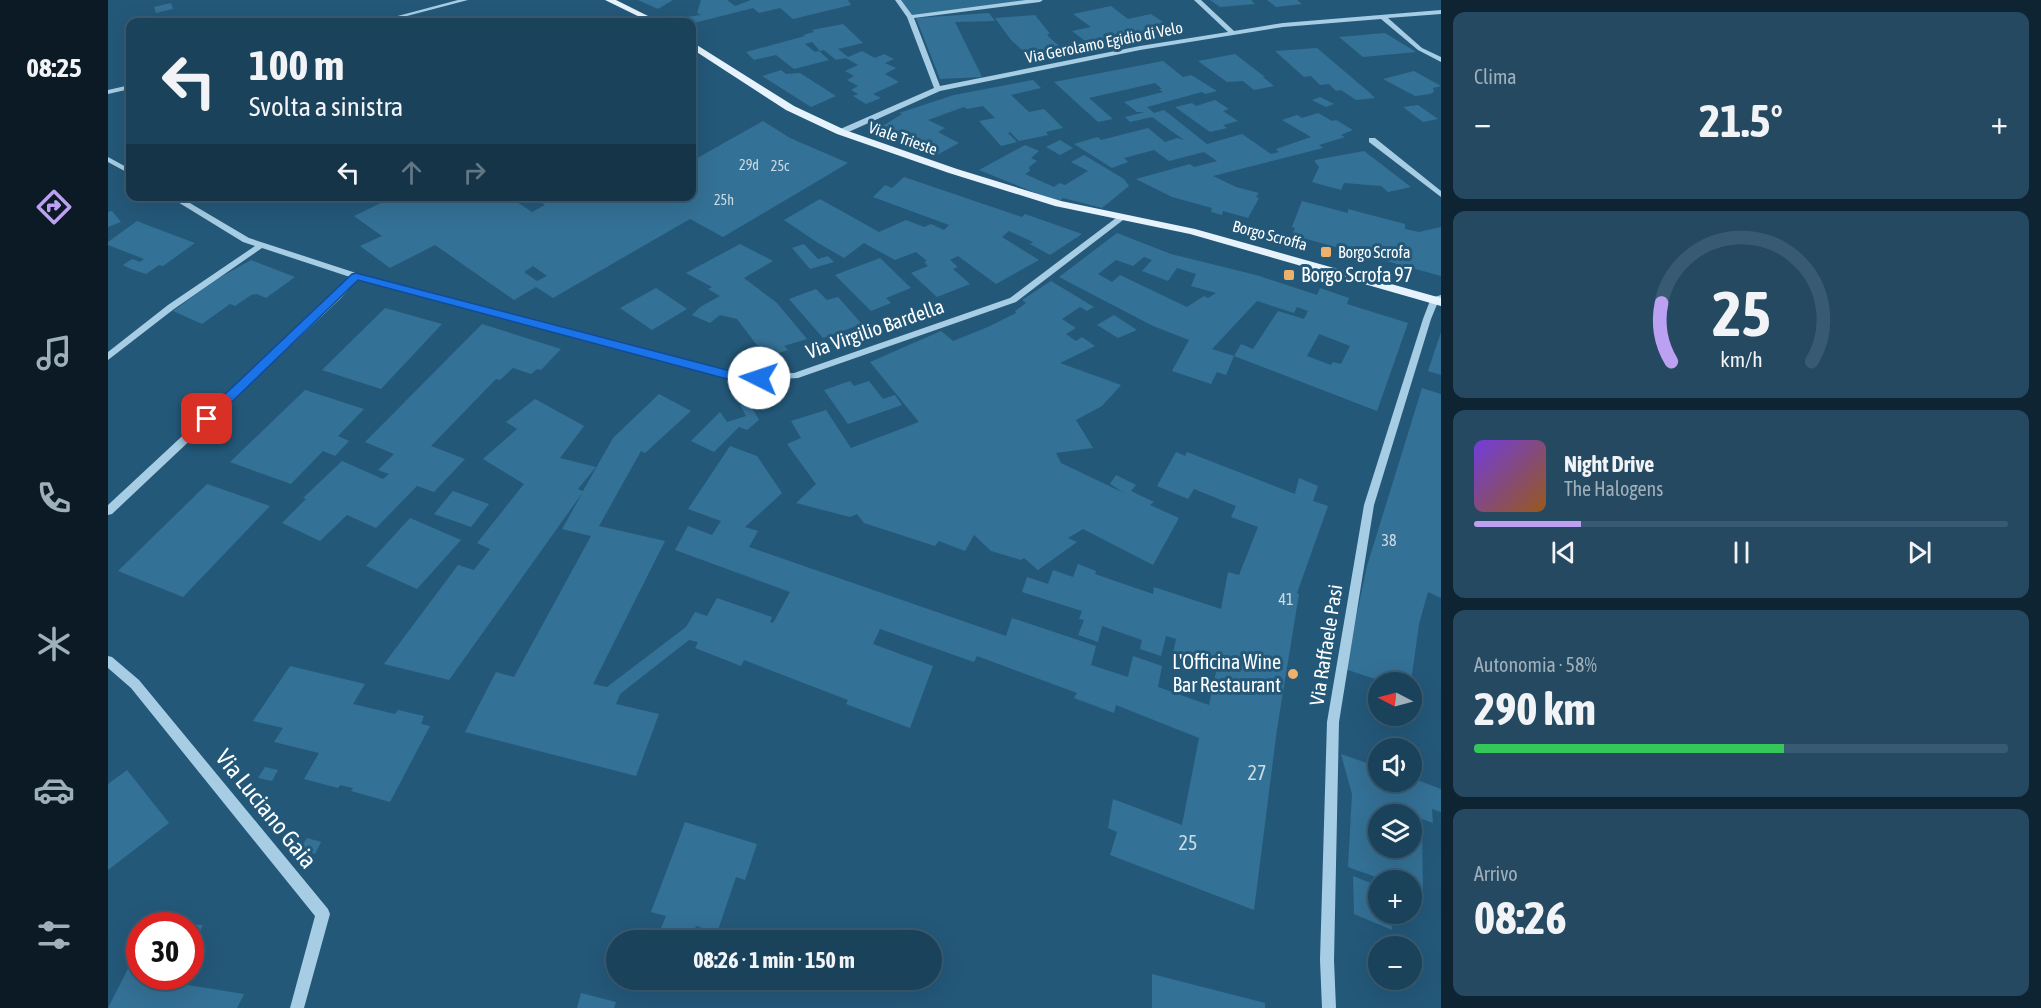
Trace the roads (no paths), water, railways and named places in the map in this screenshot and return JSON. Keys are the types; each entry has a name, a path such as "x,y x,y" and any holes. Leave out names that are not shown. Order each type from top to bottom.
{"main road":[{"path":"609,0 647,18"},
{"name":"Viale Trieste","path":"696,48 790,108 841,132 952,171 1059,204 1123,217"},
{"name":"Borgo Scroffa","path":"1123,217 1191,231 1439,300"}],"street":[{"path":"394,18 465,0"},
{"path":"897,0 910,17 938,89"},
{"path":"910,17 1040,0"},
{"path":"1197,0 1232,32"},
{"name":"Via Gerolamo Egidio di Velo","path":"841,132 938,89 1140,48 1283,25 1441,12"},
{"path":"1383,17 1420,49 1441,60"},
{"path":"108,92 126,88"},
{"path":"1372,140 1441,195"},
{"path":"108,159 126,170"},
{"name":"Via Virgilio Bardella","path":"180,201 246,240 356,276 742,378 795,376 1013,300 1123,217"},
{"path":"108,357 171,307 261,245"},
{"path":"108,511 321,312 356,276"},
{"name":"Via Raffaele Pasi","path":"1329,1008 1327,960 1333,722 1369,505 1439,300"},
{"name":"Via Luciano Gaia","path":"108,661 135,684 323,915 297,1008"}],"place":[{"name":"Borgo Scrofa","path":"1326,252"},
{"name":"Borgo Scrofa 97","path":"1289,275"},
{"name":"L'Officina Wine Bar Restaurant","path":"1293,674"}]}
